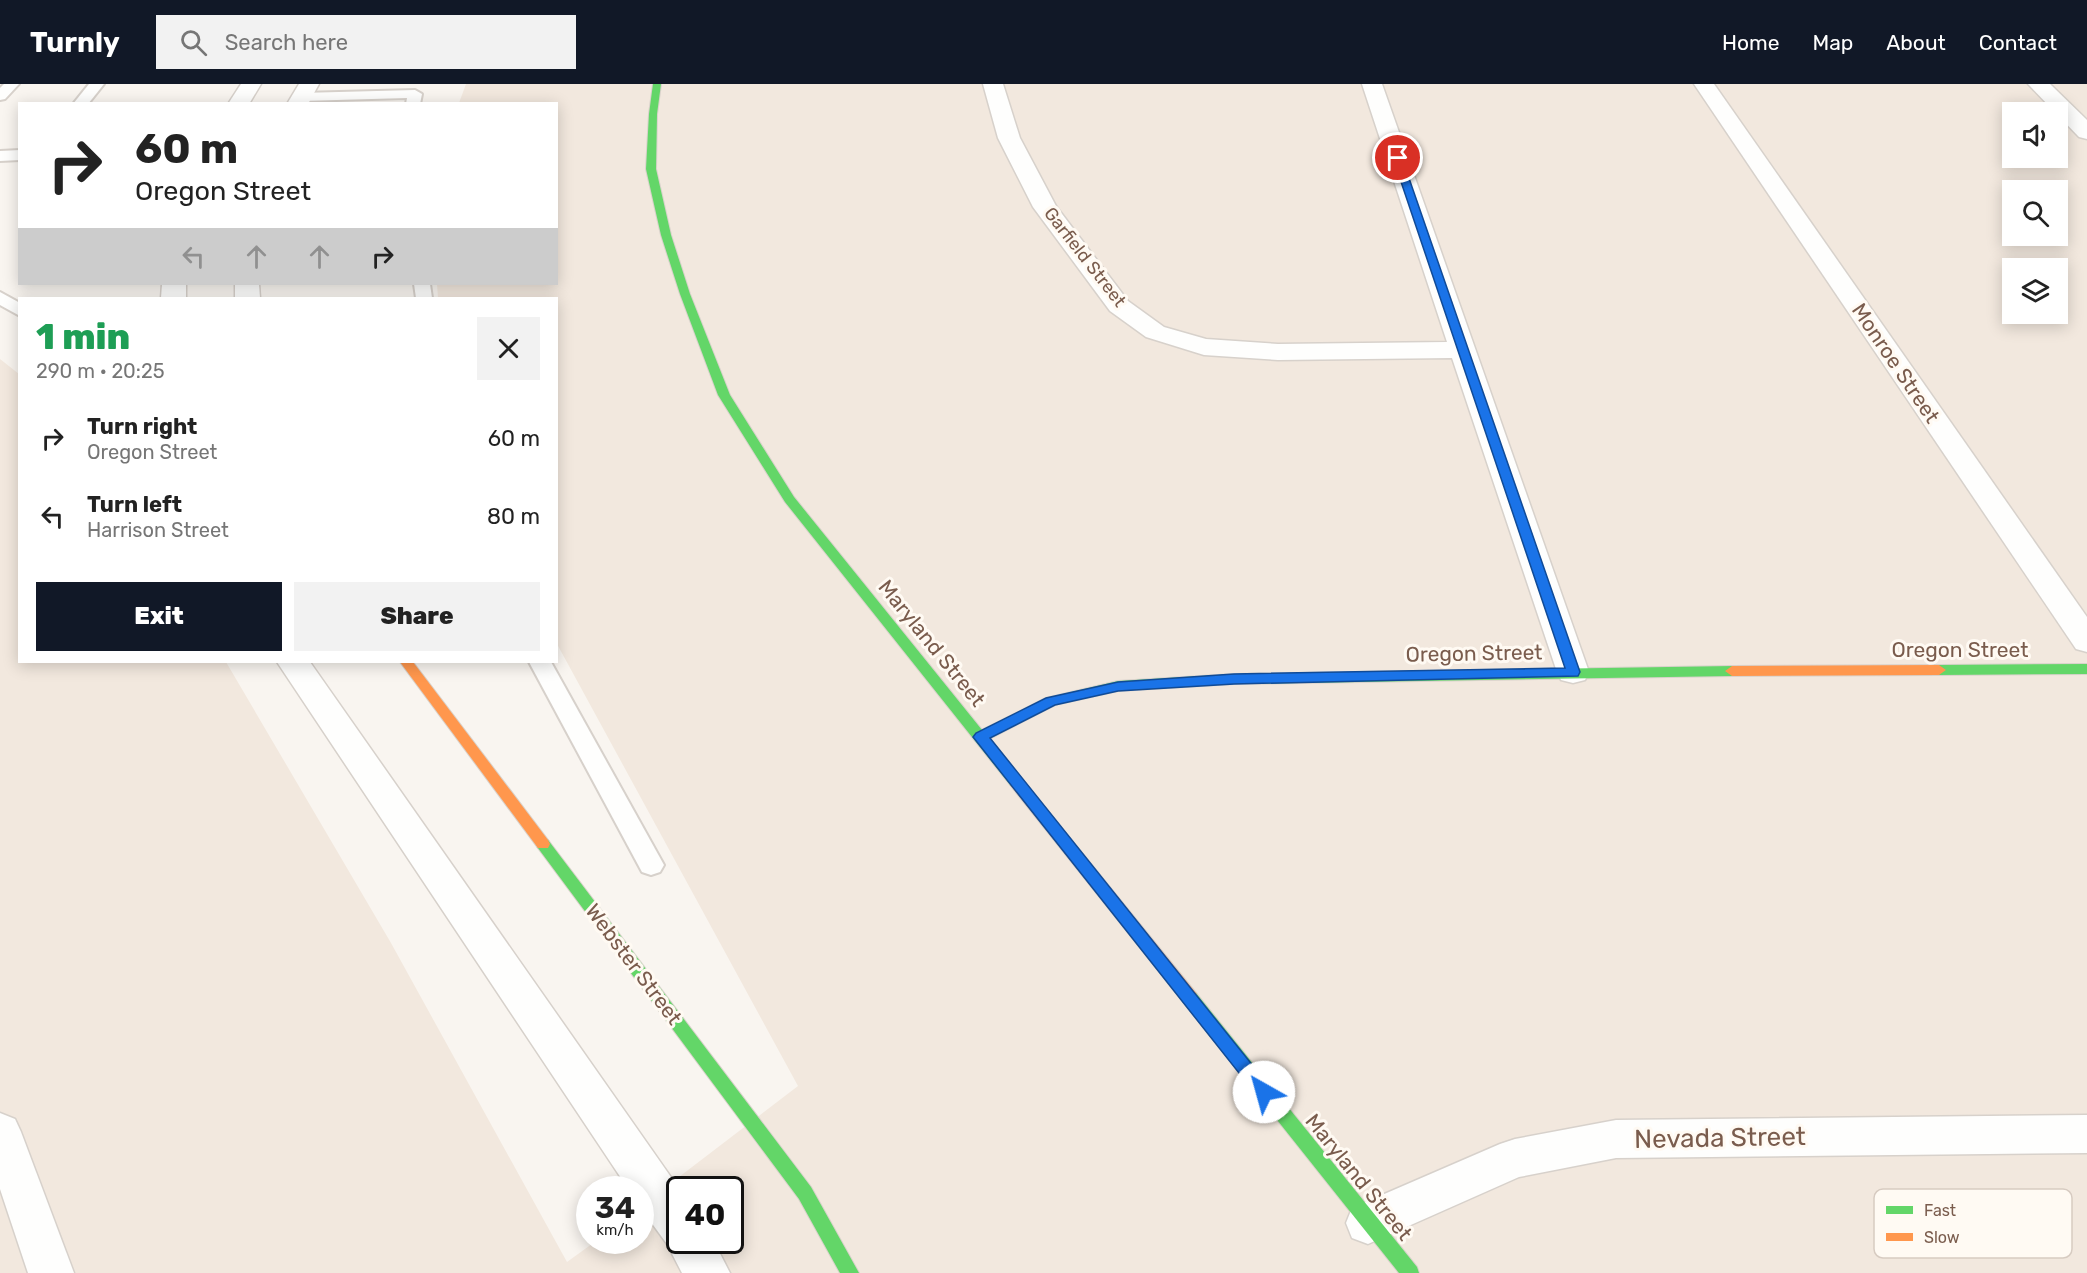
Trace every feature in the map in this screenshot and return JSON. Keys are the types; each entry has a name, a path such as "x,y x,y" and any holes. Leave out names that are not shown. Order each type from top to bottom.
{"street":[{"path":"239,102 251,84"},
{"name":"Maryland Street","path":"657,84 653,114 651,169 666,235 685,294 724,395 789,499 1410,1273"},
{"name":"Garfield Street","path":"993,84 1008,138 1045,207 1119,306 1155,332 1204,347 1278,352 1464,350"},
{"path":"1372,84 1573,672"},
{"name":"Monroe Street","path":"1704,84 2087,641"},
{"path":"2038,84 2087,132"},
{"path":"294,663 666,1208"},
{"name":"Webster Street","path":"407,663 805,1193 850,1273"},
{"name":"Oregon Street","path":"981,737 1051,701 1118,686 1234,679 1573,672 2087,669"},
{"path":"0,1132 51,1273"},
{"name":"Nevada Street","path":"1368,1223 1515,1158 1616,1139 2087,1134"},
{"path":"696,1254 707,1273"}],"lane":[{"path":"0,96 12,84"},
{"path":"82,102 96,84"},
{"path":"302,95 415,94 413,102"},
{"path":"0,156 18,155"},
{"path":"0,297 18,309"},
{"path":"541,663 651,865"}],"shaded area":[{"path":"466,84 2087,84 2087,1273 0,1273 0,359 18,373 18,663 227,663 391,943 567,1262 578,1254 654,1254 654,1196 666,1187 666,1254 744,1254 744,1176 680,1176 798,1086 558,646 558,297 438,297 437,285 558,285 558,102 459,102"}],"traffic: fast":[{"path":"657,84 653,114 651,169 666,235 685,294 724,395 789,499 1016,782"},
{"path":"1939,670 2087,669"},
{"path":"981,737 1051,701 1118,686 1234,679 1732,671"},
{"path":"543,844 805,1193 850,1273"},
{"path":"1190,998 1410,1273"}],"traffic: slow":[{"path":"407,663 543,844"},
{"path":"1732,671 1939,670"},
{"path":"1016,782 1190,998"}],"route":[{"path":"1264,1092 981,737 1051,701 1118,686 1234,679 1573,672 1398,158"}]}
